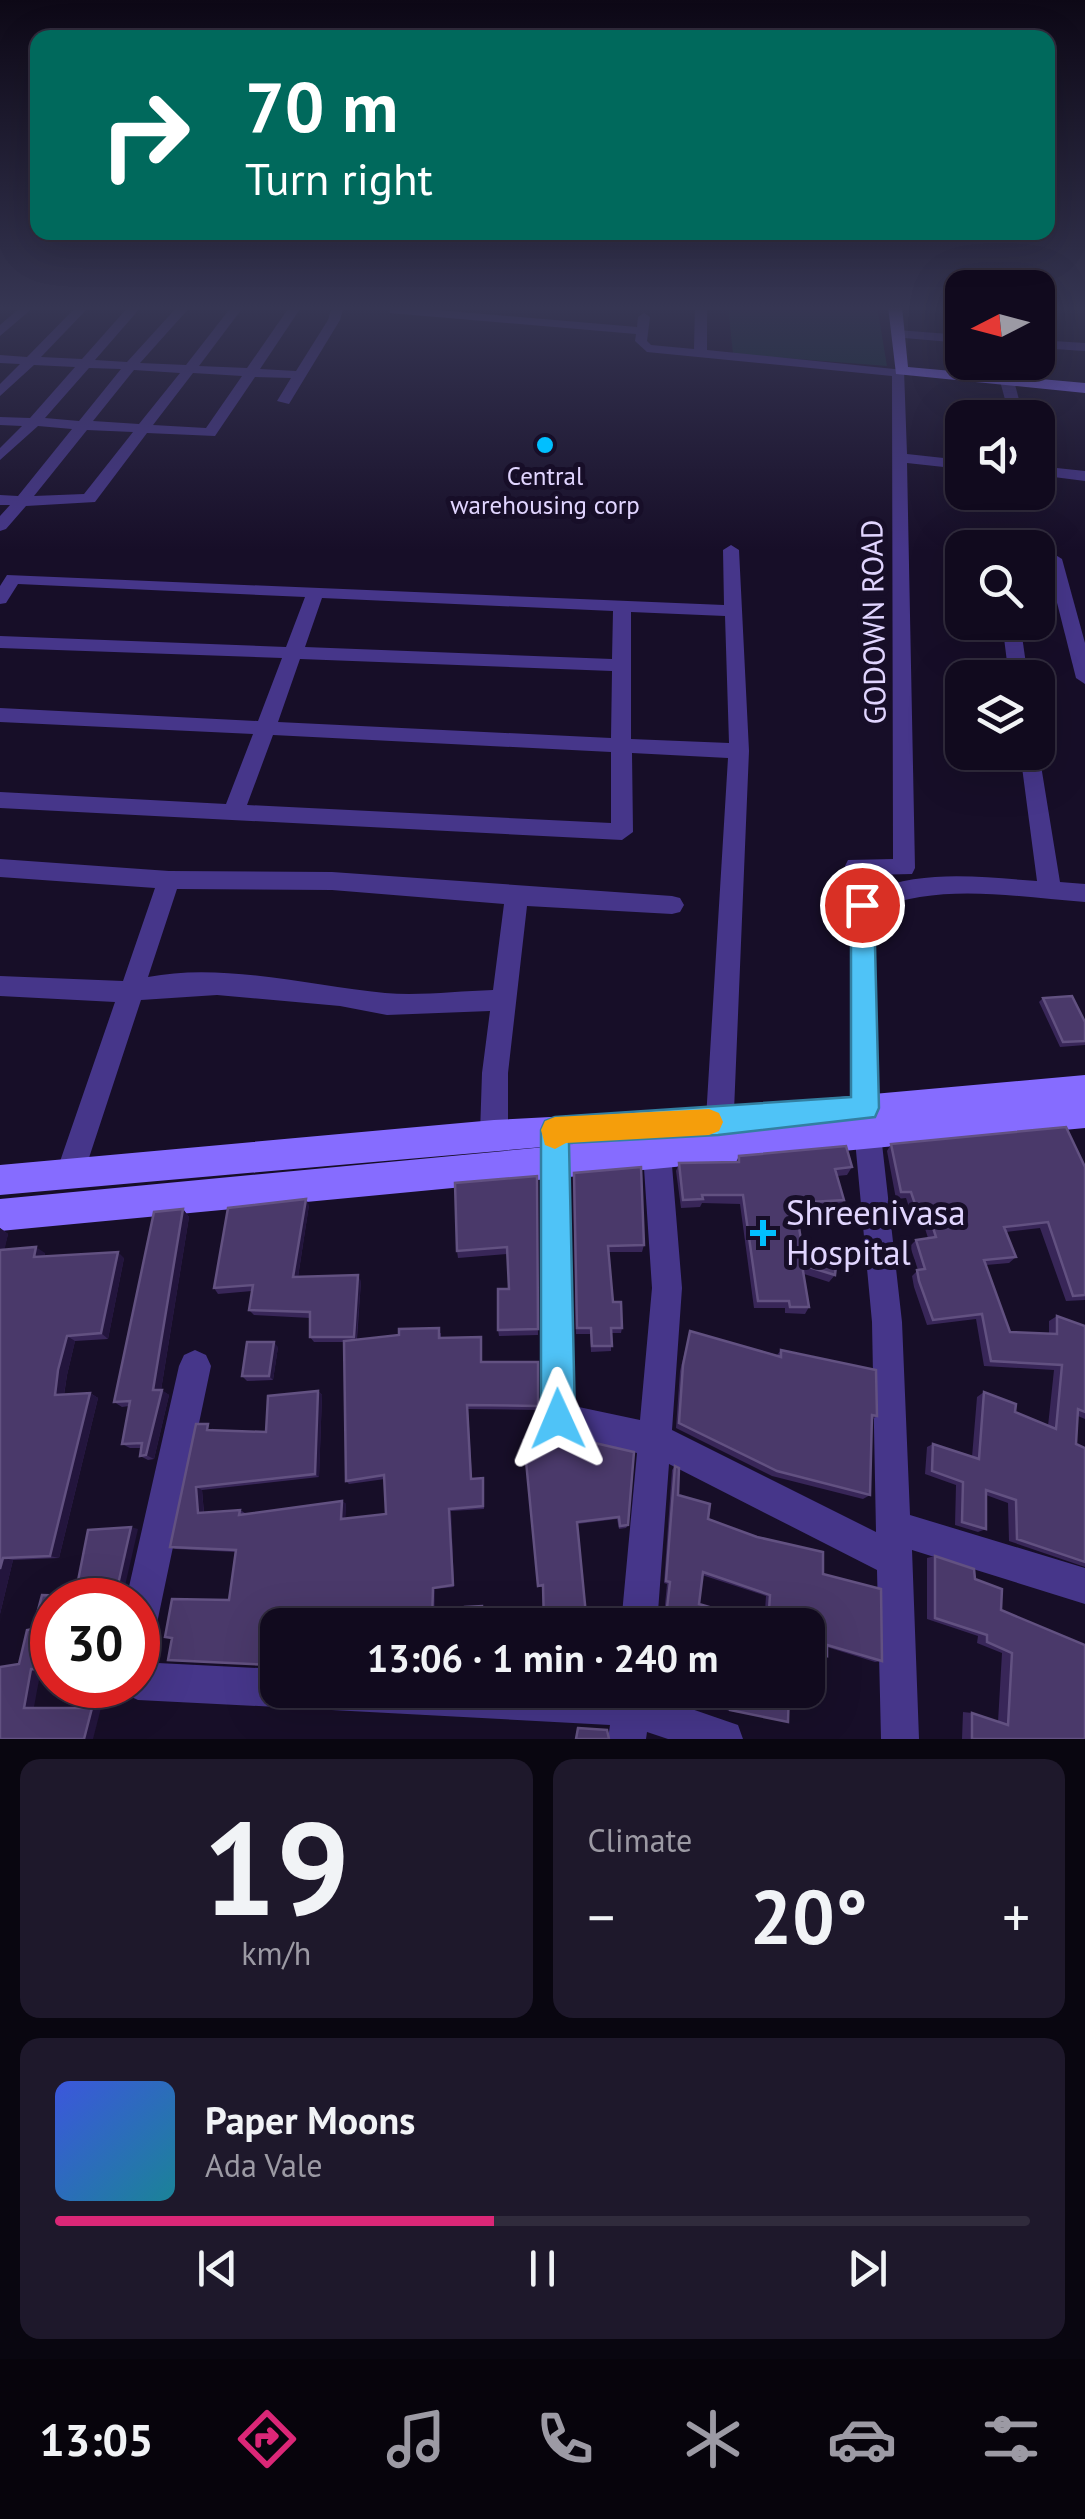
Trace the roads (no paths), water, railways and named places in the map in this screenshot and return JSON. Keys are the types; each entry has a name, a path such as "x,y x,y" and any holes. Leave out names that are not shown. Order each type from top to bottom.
{"street":[{"path":"0,456 65,387"},
{"path":"0,526 114,387"},
{"path":"0,500 89,499 176,387"},
{"path":"0,421 210,432 243,387"},
{"path":"284,401 293,387"},
{"name":"GODOWN ROAD","path":"900,387 904,868 856,866 862,905 866,1121 887,1322 900,1739"},
{"path":"900,458 945,462"},
{"path":"1055,473 1085,476"},
{"path":"719,1135 739,751 731,550"},
{"path":"1055,562 1085,678"},
{"path":"0,599 13,579 733,611"},
{"path":"234,812 316,592"},
{"path":"0,800 622,832 622,606"},
{"path":"0,642 621,665"},
{"path":"0,716 739,751"},
{"path":"1033,770 1050,889"},
{"path":"0,868 170,880 332,881 672,905"},
{"path":"70,1172 170,880"},
{"path":"862,905 903,888 956,884 1085,892"},
{"path":"494,1134 495,1074 517,896"},
{"path":"0,986 129,992 156,986 217,985 340,995 387,1004 504,1000"},
{"path":"0,1216 555,1146 866,1121 1085,1089"},
{"path":"866,1121 1085,1114"},
{"path":"0,1180 494,1134 555,1146 657,1153 719,1135"},
{"path":"555,1146 558,1419 656,1441 894,1543 1085,1586"},
{"path":"641,1608 668,1288 657,1153"},
{"path":"149,1578 195,1366"},
{"path":"160,1682 260,1687"},
{"path":"572,1708 630,1712 724,1739"}],"place":[{"name":"Central warehousing corp","path":"545,445"},
{"name":"Shreenivasa Hospital","path":"763,1233"}]}
